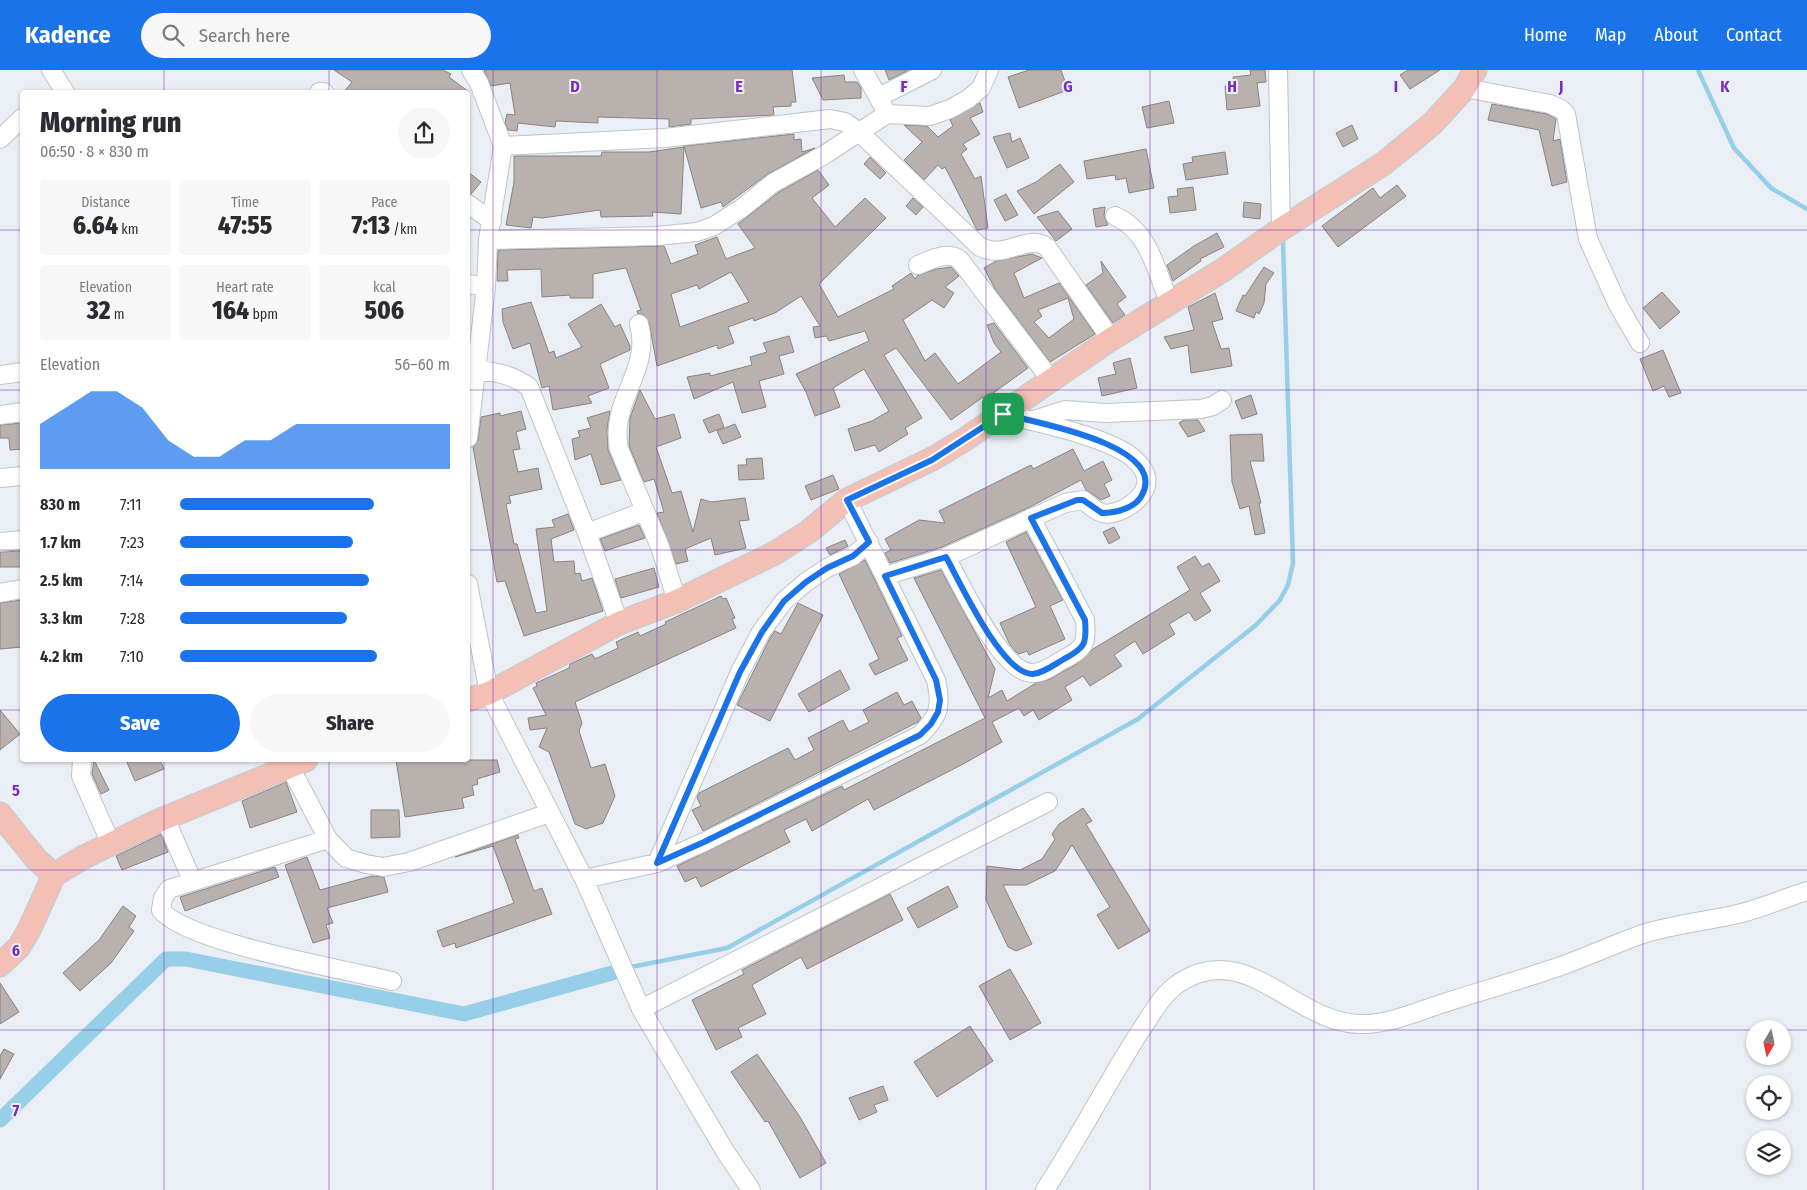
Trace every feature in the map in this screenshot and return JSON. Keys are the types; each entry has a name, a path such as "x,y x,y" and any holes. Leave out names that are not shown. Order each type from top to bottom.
{"main road":[{"path":"470,699 489,693 618,623 677,601 775,552 808,532 847,500 932,460 1003,414 1111,339 1170,304 1411,143 1432,124 1470,79"},
{"path":"0,965 19,947 29,930 54,874 165,818 298,764"},
{"path":"0,814 36,858 54,874"}],"street":[{"path":"470,421 486,287 488,240 504,146 479,83 471,70"},
{"path":"863,70 887,114"},
{"path":"878,97 932,70"},
{"path":"488,240 657,236 696,232 714,226 742,208 773,183 824,155 887,114 930,116 950,109 968,99 981,88 989,70"},
{"path":"1278,70 1281,229"},
{"path":"1470,79 1550,104 1561,109 1566,114 1588,239 1618,305 1640,343"},
{"path":"0,139 20,120"},
{"path":"504,146 665,138 830,120 845,122 859,132 980,247 998,252 1035,242 1047,247 1111,339"},
{"path":"470,205 492,221"},
{"path":"1115,216 1127,222 1142,236 1170,304"},
{"path":"918,265 947,255 955,256 960,260 1051,380"},
{"path":"470,284 486,287"},
{"path":"639,324 643,339 642,355 617,422 616,433 619,449 645,511 677,601"},
{"path":"476,370 500,372 518,379 529,387 587,533 618,623"},
{"path":"0,375 20,372"},
{"path":"1031,421 1065,410 1105,413 1201,409 1213,406 1222,400"},
{"path":"0,415 20,412"},
{"path":"885,576 946,557 1031,518 1077,500 1083,500 1102,513 1119,511 1139,501 1143,494 1146,477 1143,468 1132,457 1113,447 1003,414"},
{"path":"0,478 20,476"},
{"path":"584,879 657,863 704,842 920,735 931,724 938,712 940,700 936,680 847,500"},
{"path":"587,533 645,511"},
{"path":"946,557 978,615 1010,664 1023,672 1041,672 1079,651 1084,645 1086,635 1085,620 1031,518"},
{"path":"0,542 20,540"},
{"path":"657,863 740,672 762,632 784,601 806,582 827,568 853,556 869,542"},
{"path":"0,593 20,589"},
{"path":"470,594 489,693 584,879 640,1009 725,1151 751,1190"},
{"path":"82,762 82,776 111,844"},
{"path":"298,764 328,839 346,858 383,867 409,862 549,813"},
{"path":"640,1009 1048,802"},
{"path":"165,818 192,880"},
{"path":"328,839 169,888 163,898 161,910 168,918 191,930 242,946 392,981"},
{"path":"1045,1190 1075,1143 1112,1075 1159,1004 1178,984 1196,974 1225,969 1241,972 1257,978 1303,1007 1322,1016 1353,1024 1375,1023 1558,967 1645,934 1742,912 1807,891"}],"building":[{"path":"334,70 443,70 451,74 449,77 466,90 346,90 352,82"},
{"path":"484,70 792,70 796,102 791,102 791,106 773,107 774,115 691,119 691,124 669,127 669,119 598,117 598,123 556,121 555,127 518,123 517,131 508,130 505,123 507,114 515,115 510,83 491,86"},
{"path":"885,70 909,70 889,80"},
{"path":"1029,70 1061,70 1068,90 1019,108 1008,77"},
{"path":"1250,70 1265,70 1266,82 1257,83 1260,106 1227,110 1225,86 1234,85 1233,77 1251,75"},
{"path":"1408,70 1440,70 1410,89 1400,75"},
{"path":"844,75 845,82 857,82 861,88 861,98 823,100 812,78"},
{"path":"1169,101 1174,123 1147,128 1142,107"},
{"path":"980,103 983,112 970,118 980,134 963,144 967,149 961,154 975,179 981,176 988,228 977,230 945,167 942,169 938,165 924,180 904,160 922,142 904,125 927,126 938,137 953,126 950,120"},
{"path":"1492,104 1547,114 1556,119 1553,141 1560,139 1567,182 1552,186 1539,130 1488,120"},
{"path":"1352,125 1358,139 1343,147 1336,133"},
{"path":"1010,133 1012,142 1020,138 1029,158 1007,168 993,137"},
{"path":"794,134 794,140 801,139 802,152 815,148 768,174 723,207 721,202 701,208 684,146"},
{"path":"684,147 681,214 652,212 653,216 601,217 600,210 542,218 533,217 531,228 506,225 514,182 514,156 601,156 602,152 649,152"},
{"path":"1146,149 1154,188 1129,193 1126,178 1116,180 1115,175 1087,179 1084,161"},
{"path":"1225,152 1228,174 1186,180 1183,164 1193,162 1192,157"},
{"path":"870,157 886,173 880,179 864,164"},
{"path":"1060,164 1074,182 1034,214 1017,191 1036,182"},
{"path":"818,170 829,185 812,198 835,227 865,198 886,218 819,284 838,317 894,289 892,286 911,273 915,279 918,275 951,267 959,276 945,287 954,293 944,308 932,300 903,320 925,361 935,353 958,384 1001,352 994,343 987,325 994,323 1028,368 985,399 983,397 951,420 896,348 884,355 922,418 905,428 908,434 879,452 875,445 855,451 848,429 872,421 889,411 864,369 833,388 840,407 815,416 806,392 796,374 869,341 865,331 829,341 826,336 815,338 813,327 820,326 801,296 775,313 754,321 753,318 728,327 734,343 718,349 717,345 657,366 649,322 643,314 638,314 637,311 641,310 626,268 593,274 593,298 570,298 570,295 542,297 541,269 507,270 508,281 497,281 498,250 664,246 671,264 698,254 695,245 717,237 726,259 755,248 738,224 779,192","holes":["731,272 749,302 680,327 671,294 697,285 699,289"]},
{"path":"470,174 481,182 470,194"},
{"path":"1397,185 1406,196 1338,247 1322,226 1373,188 1380,198"},
{"path":"1193,187 1196,210 1170,213 1168,197 1178,196 1177,189"},
{"path":"1006,194 1018,215 1005,221 994,200"},
{"path":"913,198 923,207 916,215 906,206"},
{"path":"1244,202 1261,204 1260,219 1243,217"},
{"path":"1105,207 1104,216 1108,225 1096,227 1093,209"},
{"path":"1058,211 1072,229 1056,241 1037,217"},
{"path":"1217,233 1224,247 1200,259 1201,261 1173,281 1167,265"},
{"path":"1032,254 1042,258 1014,273 1024,298 1059,283 1095,334 1050,362 995,289 984,268 996,261","holes":["1068,298 1074,319 1049,338 1034,322 1042,316 1038,310"]},
{"path":"1101,261 1126,297 1117,304 1125,315 1113,323 1086,285 1103,273"},
{"path":"1264,267 1274,273 1266,284 1264,303 1259,314 1256,312 1254,318 1236,311 1243,295 1245,296"},
{"path":"1662,292 1680,312 1660,329 1643,308"},
{"path":"1215,293 1223,319 1212,322 1221,349 1229,348 1232,366 1191,373 1188,345 1171,349 1164,337 1194,330 1188,307"},
{"path":"531,302 549,353 554,351 556,358 582,347 568,324 601,304 615,327 620,324 630,350 600,364 609,388 588,396 592,403 553,410 549,386 542,388 530,343 513,349 503,322 502,309"},
{"path":"789,336 794,352 779,356 784,374 759,381 766,407 742,413 733,382 694,399 687,377 710,373 710,376 752,365 750,357 767,352 763,343"},
{"path":"1663,350 1681,393 1669,397 1664,386 1653,391 1640,359"},
{"path":"1130,358 1137,388 1102,396 1098,378 1116,374 1113,363"},
{"path":"640,390 655,419 674,414 681,438 656,447 672,493 681,491 693,532 701,499 711,502 745,498 749,520 739,521 746,548 715,555 711,538 685,549 688,561 676,564 657,513 664,512 654,479 644,482 629,446 630,418"},
{"path":"1251,395 1257,414 1242,419 1235,401"},
{"path":"521,411 526,429 516,432 520,449 513,450 518,472 538,468 542,489 509,496 511,503 506,504 514,544 517,544 536,613 547,611 536,529 555,527 552,520 568,514 574,530 551,539 554,562 574,561 575,574 580,573 582,581 592,578 603,611 524,636 505,581 497,582 473,447 478,440 481,417 500,413 500,416"},
{"path":"610,411 607,430 608,450 621,480 601,485 591,454 575,460 572,439 580,437 578,431 591,428 587,418"},
{"path":"719,414 724,427 709,433 703,420"},
{"path":"1184,420 1198,420 1205,431 1188,437 1179,423"},
{"path":"20,423 20,449 10,450 9,438 0,438 0,425"},
{"path":"735,424 741,437 723,444 717,431"},
{"path":"1262,434 1264,461 1250,461 1261,503 1259,503 1265,533 1255,535 1249,506 1240,509 1232,482 1230,435"},
{"path":"1073,449 1084,471 1103,461 1112,480 1104,484 1110,496 1101,500 1086,490 1081,480 1030,507 942,547 890,563 885,553 891,550 885,539 919,520 945,523 939,511 1031,465 1033,469"},
{"path":"762,458 764,479 739,480 738,465 747,465 746,459"},
{"path":"833,475 839,489 811,500 805,486"},
{"path":"639,525 645,538 605,551 600,539"},
{"path":"1114,527 1120,538 1109,544 1103,532"},
{"path":"1026,532 1063,600 1050,606 1065,639 1029,655 1027,651 1019,654 1016,652 1009,643 1000,623 1036,607 1006,542"},
{"path":"845,540 848,546 830,555 826,548"},
{"path":"20,551 20,567 0,567 0,552"},
{"path":"1195,556 1202,567 1209,563 1220,581 1200,593 1211,611 1195,621 1189,612 1169,624 1175,634 1143,654 1135,641 1114,655 1122,666 1090,686 1083,676 1065,687 1072,700 1039,720 1033,710 1024,716 1019,708 992,722 1002,742 965,763 874,810 868,799 812,831 806,819 784,830 790,842 701,887 696,877 685,882 677,866 842,786 844,790 985,718 914,578 941,570 995,669 988,698 1002,690 1007,701 1036,683 1050,679 1077,664 1093,649 1190,590 1177,567"},
{"path":"865,560 902,636 897,638 908,660 875,675 869,664 879,659 839,574"},
{"path":"654,568 659,587 621,598 615,579"},
{"path":"721,596 723,599 726,598 735,618 732,619 736,628 575,702 582,723 579,731 591,768 605,764 615,796 603,823 586,829 575,824 549,752 539,747 547,728 530,730 528,718 546,715 533,688 537,686 536,683 569,668 570,664 592,654 595,659 618,648 616,642 638,632 640,636"},
{"path":"20,600 20,647 0,649 0,603"},
{"path":"798,603 823,615 770,721 737,705 770,638 775,631 781,634"},
{"path":"840,670 850,689 809,712 798,694"},
{"path":"897,692 904,705 912,701 921,718 918,722 703,831 692,810 701,806 697,798 699,793 788,748 795,760 814,750 808,738 843,720 849,732 869,722 863,710"},
{"path":"0,710 20,734 0,750"},
{"path":"497,760 500,772 477,779 478,784 472,786 474,795 462,798 464,808 405,817 396,762"},
{"path":"95,762 109,790 101,794 92,774"},
{"path":"127,762 161,762 164,769 135,781"},
{"path":"286,782 297,812 250,828 242,801"},
{"path":"1083,808 1092,821 1086,824 1150,931 1118,949 1097,915 1110,907 1072,845 1055,871 1026,885 1003,885 1032,944 1016,951 1008,947 986,900 987,866 1020,870 1042,859 1055,839 1052,834 1059,824"},
{"path":"371,810 399,810 400,837 371,838"},
{"path":"161,834 168,852 122,870 116,856"},
{"path":"518,835 519,838 515,839 534,891 542,888 552,914 456,948 455,943 443,947 437,931 514,903 493,846 455,857"},
{"path":"307,857 320,890 372,876 384,877 388,892 327,908 333,923 326,925 330,938 313,943 285,865"},
{"path":"275,867 279,877 185,911 180,897"},
{"path":"948,886 958,907 918,928 907,908"},
{"path":"890,894 903,920 807,969 801,957 752,985 766,1014 738,1028 742,1037 716,1050 692,1000 744,974 742,970"},
{"path":"123,906 136,916 129,927 134,931 111,963 80,991 63,973 99,940"},
{"path":"1010,969 1041,1023 1010,1040 979,986"},
{"path":"0,983 19,1012 0,1024"},
{"path":"970,1026 993,1061 937,1097 914,1062"},
{"path":"4,1049 14,1054 0,1079 0,1056"},
{"path":"757,1054 800,1117 826,1163 800,1178 768,1121 765,1122 731,1072"},
{"path":"883,1086 888,1100 874,1105 877,1112 859,1120 849,1098"}],"waterway":[{"path":"1698,70 1734,148 1771,188 1807,209"},
{"path":"631,967 727,948 1138,719 1256,625 1280,600 1288,585 1293,563 1283,242"},
{"path":"0,1120 166,959 186,959 464,1014 612,973"}],"route":[{"path":"1003,414 1083,436 1113,447 1132,457 1143,468 1146,477 1143,494 1139,501 1119,511 1102,513 1083,500 1077,500 1031,518 1085,620 1086,635 1084,645 1079,651 1041,672 1032,674 1023,672 1010,664 1000,650 946,557 885,576 936,680 940,700 938,712 931,724 920,735 704,842 657,863 740,672 762,632 784,601 806,582 827,568 853,556 869,542 847,500 932,460 1003,414"}]}
